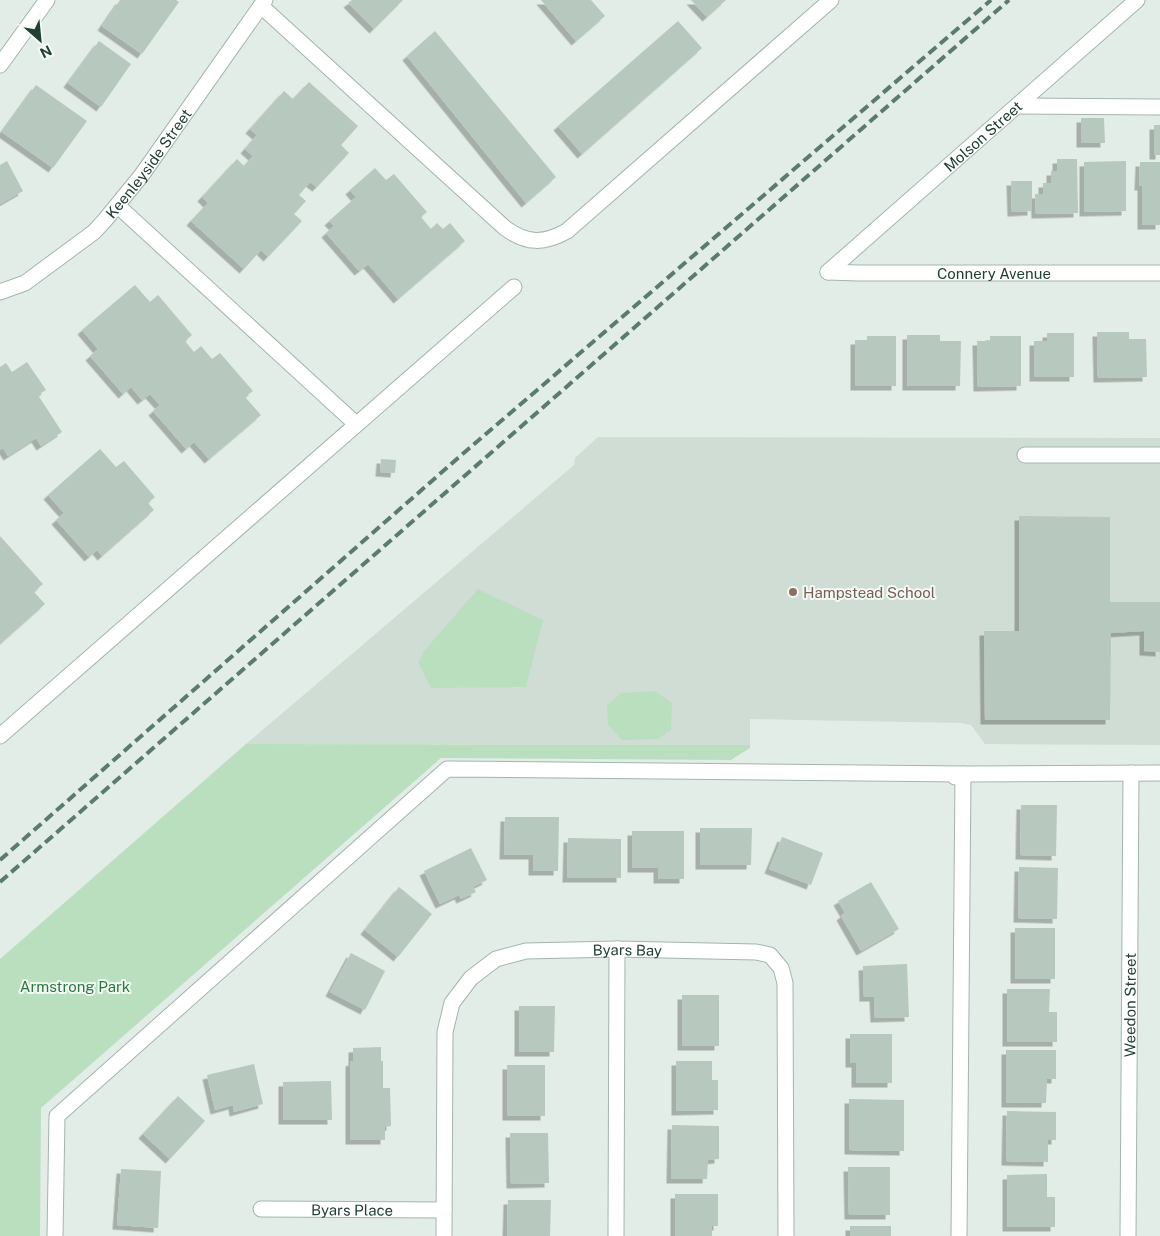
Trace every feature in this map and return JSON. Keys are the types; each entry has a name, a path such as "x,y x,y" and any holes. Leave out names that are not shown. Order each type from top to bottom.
{"street":[{"path":"0,65 47,0"},
{"path":"263,3 505,228 521,237 540,241 550,239 567,231 830,0"},
{"name":"Molson Street","path":"828,272 1138,0"},
{"name":"Keenleyside Street","path":"0,292 25,283 94,232 118,206 263,3"},
{"path":"1016,106 1160,107"},
{"path":"118,206 356,424"},
{"name":"Connery Avenue","path":"828,272 1160,272"},
{"path":"0,736 514,288"},
{"path":"1025,455 1160,455"},
{"path":"55,1236 56,1116 448,769 963,774 1160,773"},
{"name":"Weedon Street","path":"1128,1236 1131,773"},
{"path":"942,783 963,774"},
{"path":"959,1236 963,774"},
{"path":"616,1236 617,949"},
{"name":"Byars Bay","path":"444,1236 444,1032 452,1003 471,978 496,959 526,952 617,949 756,952 770,955 781,968 785,983 786,1236"},
{"name":"Byars Place","path":"261,1209 444,1210"}],"shaded area":[{"name":"Hampstead School","path":"598,437 1160,438 1160,745 985,744 971,725 961,723 750,719 750,745 246,744 574,465 575,458"}],"green space":[{"path":"478,589 543,620 526,687 431,688 418,663 424,651"},
{"path":"655,691 672,703 671,730 658,739 622,740 608,725 607,705 621,693"},
{"name":"Armstrong Park","path":"246,744 750,745 750,748 731,760 441,758 41,1108 40,1236 0,1236 0,959"}],"building":[{"path":"120,0 176,0 179,2 142,54 102,26"},
{"path":"352,0 403,0 374,29 348,3"},
{"path":"541,0 591,0 605,16 576,41"},
{"path":"691,0 726,0 707,17"},
{"path":"678,21 702,48 582,154 558,126"},
{"path":"435,31 556,177 526,203 407,56"},
{"path":"99,41 131,64 101,107 68,83"},
{"path":"309,82 358,126 341,145 349,153 317,187 310,182 299,195 306,201 294,214 302,221 268,257 261,250 244,269 191,221 208,203 202,197 237,159 244,166 253,156 245,149 257,135 250,129 284,91 293,99"},
{"path":"36,85 87,121 53,168 2,132"},
{"path":"1081,118 1104,118 1105,143 1081,143"},
{"path":"1154,125 1160,125 1160,155 1154,155"},
{"path":"1057,159 1077,159 1078,213 1036,214 1035,194 1043,194 1043,183 1051,183 1051,171 1057,171"},
{"path":"7,161 23,191 0,204 0,165"},
{"path":"1126,161 1126,211 1084,212 1084,162"},
{"path":"1140,162 1160,162 1160,225 1142,225 1142,186 1139,186"},
{"path":"375,168 386,180 394,174 427,212 421,217 431,229 437,223 443,229 450,223 465,241 398,299 368,264 359,271 326,233 334,226 329,221 356,197 350,190"},
{"path":"1011,181 1032,181 1032,211 1012,212"},
{"path":"135,285 150,302 158,295 192,335 185,341 194,352 201,346 212,359 220,353 253,391 245,397 261,415 209,459 194,442 186,449 153,411 160,405 150,394 142,400 131,387 123,394 90,356 98,349 82,330"},
{"path":"1097,332 1129,332 1129,339 1146,339 1147,377 1098,378"},
{"path":"1047,333 1074,333 1074,377 1034,377 1034,341 1047,341"},
{"path":"907,335 940,335 940,341 961,341 960,386 907,386"},
{"path":"867,336 896,336 896,386 855,386 855,340 867,340"},
{"path":"990,336 1021,336 1021,386 978,387 977,341 990,341"},
{"path":"27,362 46,390 38,395 62,432 41,446 36,438 8,456 3,448 0,450 0,367 6,363 12,372"},
{"path":"100,449 116,467 124,461 155,497 148,503 154,510 102,556 97,550 89,557 56,520 64,513 48,495"},
{"path":"381,459 396,460 395,473 380,472"},
{"path":"1019,516 1110,517 1110,602 1160,602 1160,652 1144,651 1144,631 1111,633 1110,720 985,720 984,631 1019,631"},
{"path":"0,536 43,584 34,592 45,604 0,644"},
{"path":"1021,805 1057,805 1056,856 1020,855"},
{"path":"505,817 559,817 558,871 533,871 533,855 504,855"},
{"path":"700,828 752,828 751,865 700,865"},
{"path":"632,831 684,831 684,879 658,879 658,868 632,868"},
{"path":"782,837 823,853 811,885 769,869"},
{"path":"568,838 621,839 621,878 567,878"},
{"path":"471,848 487,880 473,887 476,892 461,899 459,895 440,904 424,871"},
{"path":"1019,867 1058,868 1057,919 1018,918"},
{"path":"871,882 899,929 861,951 841,916 845,913 838,901"},
{"path":"399,887 432,914 398,957 365,930"},
{"path":"1015,928 1055,928 1055,979 1015,979"},
{"path":"351,953 385,971 365,1010 330,992"},
{"path":"907,964 909,1017 875,1018 874,997 864,997 863,966"},
{"path":"1007,989 1050,989 1049,1012 1057,1012 1057,1042 1007,1042"},
{"path":"682,995 719,995 719,1046 682,1046"},
{"path":"519,1006 555,1006 554,1052 519,1052"},
{"path":"850,1034 892,1034 892,1083 856,1083 856,1063 850,1063"},
{"path":"381,1047 383,1088 390,1088 391,1126 385,1127 385,1140 350,1140 350,1062 353,1061 353,1048"},
{"path":"1006,1050 1056,1050 1056,1079 1047,1079 1046,1103 1006,1103"},
{"path":"676,1061 712,1061 712,1080 718,1080 718,1110 676,1111"},
{"path":"254,1064 263,1104 234,1112 233,1105 215,1110 207,1075"},
{"path":"507,1065 545,1065 545,1116 507,1116"},
{"path":"331,1081 332,1120 283,1120 283,1082"},
{"path":"178,1096 205,1121 170,1159 143,1134"},
{"path":"849,1099 904,1100 904,1151 849,1150"},
{"path":"1007,1111 1056,1112 1056,1140 1048,1140 1048,1162 1006,1161"},
{"path":"672,1125 719,1126 719,1159 708,1160 707,1179 671,1179"},
{"path":"510,1133 548,1133 549,1183 511,1184"},
{"path":"848,1167 890,1167 890,1215 849,1215"},
{"path":"121,1169 161,1171 158,1228 117,1225"},
{"path":"1047,1174 1047,1197 1055,1197 1055,1227 1007,1227 1007,1175"},
{"path":"675,1194 718,1194 718,1226 712,1226 712,1236 675,1236"},
{"path":"508,1200 551,1200 550,1236 507,1236"},
{"path":"850,1226 891,1226 891,1236 850,1236"}],"railway":[{"path":"0,860 458,458 991,0"},
{"path":"0,882 1009,0"}],"place":[{"name":"Hampstead School","path":"793,592"}]}
